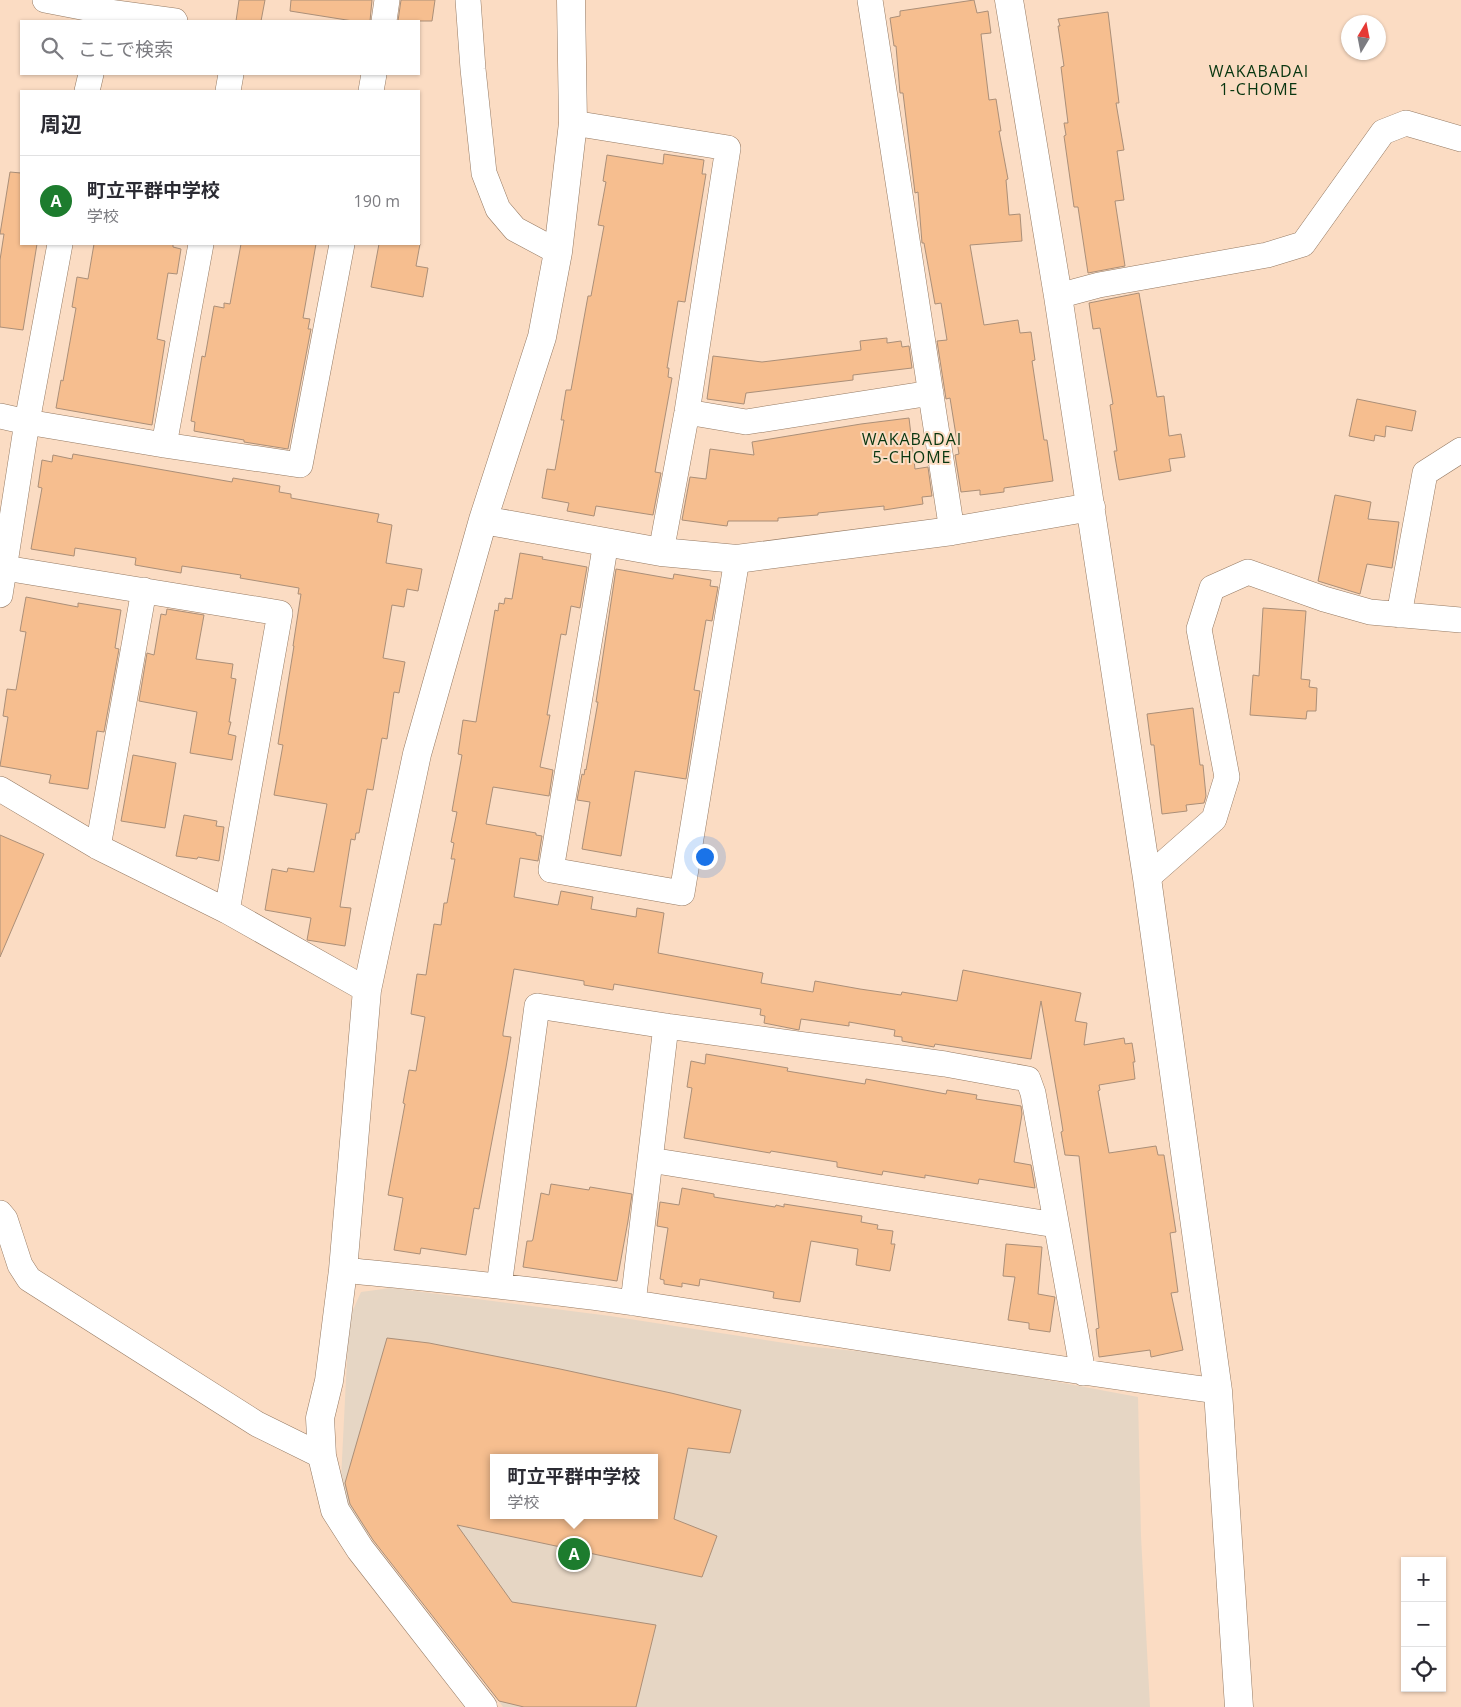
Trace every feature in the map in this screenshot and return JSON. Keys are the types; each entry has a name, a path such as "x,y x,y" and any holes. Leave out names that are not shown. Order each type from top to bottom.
{"street":[{"path":"45,0 101,16 160,20"},
{"path":"384,20 387,0"},
{"path":"468,0 484,172 498,209 515,229 558,252"},
{"path":"483,1707 360,1549 335,1510 322,1456 320,1418 329,1381 343,1270 367,990 417,754 483,520 542,336 558,252 573,123 571,0"},
{"path":"870,0 952,531"},
{"path":"1009,0 1058,296 1147,878 1218,1391 1239,1707"},
{"path":"87,90 91,75"},
{"path":"228,90 232,75"},
{"path":"371,90 374,75"},
{"path":"573,123 728,148 687,412 661,552"},
{"path":"1058,296 1099,285 1267,255 1303,244 1384,132 1406,123 1461,139"},
{"path":"0,595 27,422 60,245"},
{"path":"164,445 200,245"},
{"path":"0,416 164,445 300,465 342,245"},
{"path":"687,412 746,422 931,393"},
{"path":"1399,615 1425,473 1461,450"},
{"path":"483,520 661,552 738,559 952,531 1091,507"},
{"path":"606,542 551,870 682,893 738,559"},
{"path":"5,568 280,613 227,910"},
{"path":"1147,878 1214,819 1228,777 1199,629 1212,588 1248,572 1324,599 1370,612 1461,620"},
{"path":"98,846 144,590"},
{"path":"0,789 98,846 227,910 367,990"},
{"path":"499,1286 537,1006 666,1026 945,1064 1028,1079 1033,1093 1082,1373"},
{"path":"633,1303 666,1026"},
{"path":"650,1160 1056,1226"},
{"path":"0,1213 5,1219 20,1266 29,1279 257,1424 322,1456"},
{"path":"343,1270 499,1286 633,1303 1082,1373 1218,1391"}],"shaded area":[{"path":"391,1288 610,1316 804,1346 929,1358 1138,1397 1141,1536 1150,1707 503,1707 470,1658 340,1500 349,1319 361,1292"}],"building":[{"path":"239,0 265,0 261,20 236,20"},
{"path":"291,0 372,0 370,20 347,20 290,11"},
{"path":"401,0 435,0 432,21 398,20"},
{"path":"974,0 977,13 988,11 991,33 981,34 989,100 996,99 1001,131 999,131 1008,179 1006,180 1009,215 1020,214 1022,241 970,245 984,325 1018,320 1020,333 1031,332 1035,360 1032,361 1044,440 1047,440 1053,481 1004,488 1004,492 980,495 980,490 961,492 955,455 959,454 950,398 946,399 937,341 947,340 941,303 935,304 924,243 922,243 918,192 915,193 903,93 900,93 896,46 894,46 890,18 900,16 900,11"},
{"path":"1108,12 1119,103 1116,103 1124,150 1117,151 1124,200 1115,201 1125,266 1088,273 1078,207 1074,207 1064,136 1066,135 1064,123 1068,123 1061,67 1064,66 1058,19"},
{"path":"664,154 704,160 702,174 706,174 685,302 678,301 667,368 669,368 668,377 672,378 655,472 661,473 653,515 596,506 594,516 567,511 569,503 542,498 547,469 555,470 564,420 561,420 566,390 571,390 588,296 591,296 604,226 598,225 606,182 603,181 607,155 663,164"},
{"path":"10,172 20,173 20,245 37,245 23,330 0,327 0,260 4,234 0,234"},
{"path":"94,245 173,245 173,247 181,249 177,274 168,273 157,339 165,341 152,425 56,408 61,380 63,381 76,308 72,307 77,277 88,279"},
{"path":"241,245 316,245 303,318 310,319 308,329 311,329 288,449 194,431 195,422 191,421 202,356 205,357 214,306 224,308 224,303 230,304"},
{"path":"379,245 420,245 416,266 428,268 423,297 371,287"},
{"path":"1139,293 1157,397 1164,396 1169,436 1181,434 1185,457 1169,459 1171,471 1119,480 1114,451 1117,451 1110,405 1113,404 1100,328 1093,329 1089,303"},
{"path":"887,338 887,343 901,341 902,347 909,346 912,368 853,375 853,380 746,393 744,404 707,399 713,356 762,362 861,350 860,341"},
{"path":"1357,399 1416,411 1412,431 1386,426 1385,437 1375,435 1374,441 1349,436"},
{"path":"909,418 915,469 928,467 932,496 922,497 923,504 884,510 884,506 818,513 818,515 778,518 778,521 728,521 727,526 682,520 690,477 706,479 710,449 754,455 752,442"},
{"path":"73,454 232,482 233,478 280,486 279,492 291,494 291,498 379,514 377,522 392,525 386,563 422,569 418,591 407,589 404,607 392,605 383,658 405,662 399,693 394,692 387,739 382,738 373,790 367,789 359,833 356,833 355,840 351,839 340,907 351,908 345,946 307,940 311,918 265,910 272,869 287,872 288,868 314,872 327,804 274,795 283,745 278,744 301,594 298,594 299,588 240,578 241,575 182,566 181,573 135,565 136,558 75,548 74,556 31,549 42,488 38,487 42,460 52,462 53,455 72,459"},
{"path":"1335,495 1371,502 1368,519 1399,522 1392,568 1367,564 1360,594 1318,581"},
{"path":"520,553 587,567 580,608 571,606 566,635 561,634 547,715 550,715 540,767 553,770 549,796 493,787 486,824 536,833 536,835 542,836 538,861 520,858 514,897 558,905 561,891 593,897 591,909 636,917 637,908 664,913 658,953 763,973 761,983 813,992 815,981 901,995 902,992 957,1001 963,970 1081,993 1075,1021 1087,1023 1084,1045 1124,1038 1125,1044 1132,1043 1135,1079 1099,1085 1100,1090 1098,1091 1109,1153 1156,1146 1158,1155 1164,1155 1176,1232 1170,1233 1178,1292 1171,1293 1183,1350 1151,1357 1150,1350 1099,1357 1096,1329 1099,1328 1079,1156 1065,1155 1061,1132 1063,1131 1041,1001 1031,1059 935,1044 934,1047 902,1041 902,1037 894,1036 895,1030 849,1022 849,1026 801,1019 799,1030 764,1023 765,1016 760,1015 761,1009 614,984 613,990 584,985 584,981 514,969 503,1033 503,1036 511,1037 506,1067 479,1209 474,1208 466,1255 421,1248 420,1254 394,1250 403,1198 388,1195 405,1104 403,1103 409,1070 416,1071 425,1017 411,1014 417,974 426,975 434,924 441,925 444,903 447,903 455,859 451,859 454,843 451,842 457,812 452,811 462,755 458,754 463,720 476,722 495,610 498,611 499,603 504,604 505,598 512,599"},
{"path":"616,569 673,579 674,574 711,580 710,586 718,587 712,621 706,620 694,690 700,691 686,779 635,771 621,856 582,849 590,802 577,800 582,774 584,775 586,770 598,702 596,702"},
{"path":"26,597 78,607 78,603 121,610 115,648 119,649 104,732 97,731 88,789 49,783 51,775 0,766 8,717 3,716 7,689 16,690 26,632 20,631"},
{"path":"1263,608 1306,611 1301,679 1310,680 1309,687 1317,688 1316,711 1307,711 1306,719 1250,715 1253,675 1259,676"},
{"path":"167,609 204,615 196,659 233,664 231,678 236,679 228,734 236,736 232,760 190,753 197,712 139,701 147,653 154,655 161,614 166,615"},
{"path":"1193,708 1200,765 1203,765 1206,796 1204,803 1186,805 1187,811 1162,814 1154,745 1151,745 1147,714"},
{"path":"133,755 176,763 165,828 121,821"},
{"path":"184,815 217,821 216,826 224,827 219,861 198,857 197,859 176,856"},
{"path":"0,835 44,854 0,957"},
{"path":"706,1054 788,1068 787,1071 865,1084 866,1079 946,1094 947,1090 977,1095 976,1099 1021,1106 1022,1114 1014,1162 1031,1165 1035,1188 979,1179 978,1184 925,1175 925,1178 883,1171 882,1175 837,1167 837,1162 684,1138 692,1088 687,1087 691,1061 705,1064"},
{"path":"551,1184 589,1190 590,1187 632,1194 617,1281 523,1267 527,1241 532,1241 533,1239 541,1193 549,1195"},
{"path":"682,1188 714,1194 714,1197 775,1207 776,1205 784,1207 784,1204 862,1216 861,1222 878,1225 877,1229 893,1231 891,1244 895,1244 890,1271 856,1265 858,1249 811,1241 800,1302 773,1298 774,1292 700,1279 699,1286 682,1283 682,1287 664,1284 664,1280 660,1279 668,1228 657,1226 660,1202 679,1205"},
{"path":"1006,1244 1042,1247 1038,1294 1055,1297 1050,1332 1029,1329 1029,1323 1008,1320 1015,1277 1003,1276"},
{"path":"387,1338 429,1343 560,1369 741,1410 730,1453 688,1448 674,1519 717,1536 702,1577 457,1525 512,1602 656,1625 636,1707 524,1707 499,1701 373,1540 350,1504 345,1483"}],"place":[{"name":"町立平群中学校","path":"574,1554"}],"district":[{"name":"WAKABADAI 1-CHOME","path":"1259,80"},
{"name":"WAKABADAI 5-CHOME","path":"912,448"}]}
